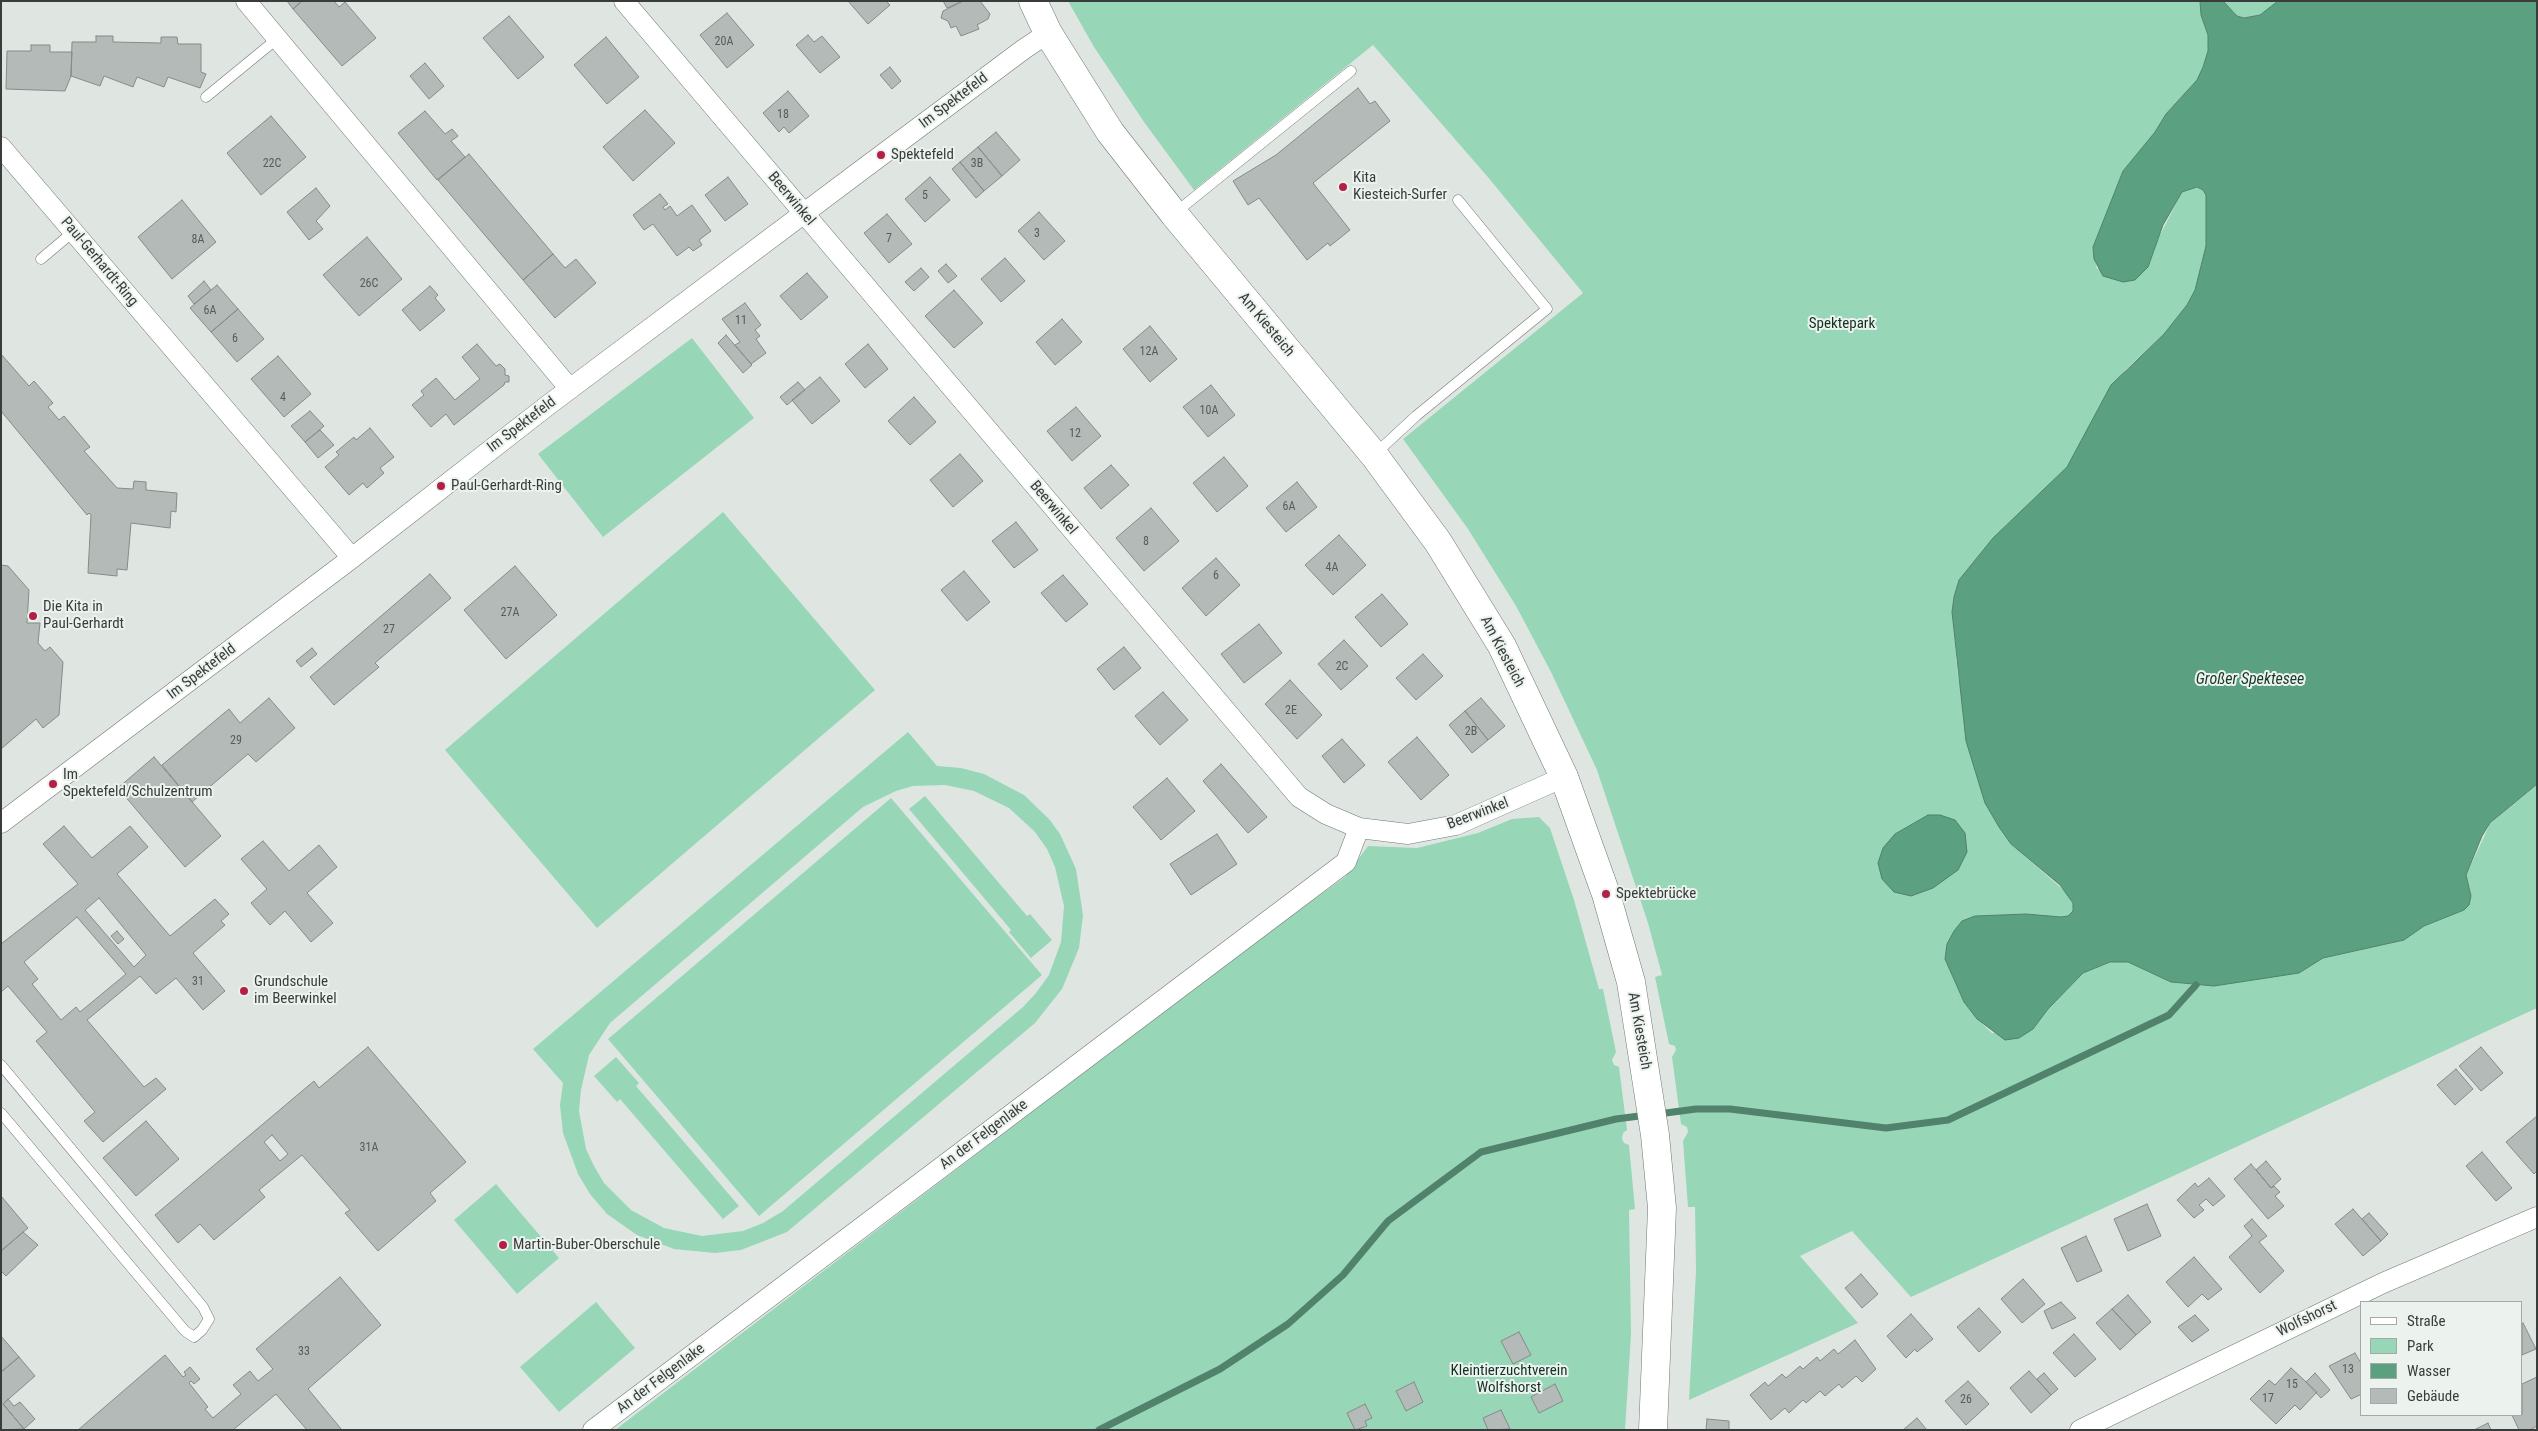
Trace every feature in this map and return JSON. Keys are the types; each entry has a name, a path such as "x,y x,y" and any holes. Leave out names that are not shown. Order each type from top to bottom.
{"street":[{"path":"246,1 570,389"},
{"name":"Beerwinkel","path":"624,1 1299,797 1326,814 1359,828 1408,834 1456,825 1564,777"},
{"name":"Am Kiesteich","path":"1033,1 1048,34 1110,132 1174,214 1374,455 1438,542 1502,646 1564,777 1606,894 1631,982 1650,1099 1662,1208 1653,1430"},
{"name":"Im Spektefeld","path":"1,823 352,558 441,486 1024,49 1048,34"},
{"name":"Paul-Gerhardt-Ring","path":"1,147 352,558"},
{"name":"An der Felgenlake","path":"593,1430 1346,862 1359,828"},
{"name":"Wolfshorst","path":"2080,1430 2383,1283 2537,1216"}],"lane":[{"path":"206,97 278,38"},
{"path":"1174,214 1351,71"},
{"path":"1374,455 1416,416 1547,309 1458,200"},
{"path":"41,259 73,232"},
{"path":"1,1065 203,1307 209,1319 202,1330 194,1336 184,1331 1,1113"}],"green space":[{"name":"Spektepark","path":"1068,1 2200,1 2201,15 2208,35 2208,51 2203,67 2197,80 2166,114 2155,132 2123,171 2093,247 2097,269 2155,245 2182,192 2197,187 2203,190 2206,195 2206,246 2195,290 2187,305 2164,334 2125,370 2067,467 1993,538 1959,580 1954,597 1952,612 1958,676 2011,844 2068,894 2073,903 2073,911 2068,916 2061,918 2026,914 1975,916 1947,944 1945,959 1964,1002 1977,1019 1992,1033 2033,1029 2048,1009 2083,973 2111,962 2128,962 2171,982 2196,985 2299,973 2323,958 2404,940 2424,926 2464,910 2471,896 2466,875 2490,824 2537,784 2537,1008 1911,1297 1852,1231 1800,1256 1858,1323 1689,1400 1696,1271 1695,1207 1688,1207 1683,1141 1688,1132 1687,1127 1681,1124 1672,1057 1676,1050 1675,1046 1669,1044 1655,977 1662,975 1648,923 1597,770 1551,672 1516,606 1468,529 1403,439 1583,293 1487,176 1373,45 1194,190 1144,122 1094,47"},
{"path":"2223,1 2278,1 2260,15 2244,18 2237,16"},
{"path":"692,338 754,418 603,537 538,454"},
{"path":"723,512 875,690 597,928 445,750"},
{"path":"908,732 937,766 961,768 984,774 1024,795 1050,820 1060,834 1076,869 1083,915 1079,948 1062,989 1035,1023 787,1232 741,1250 715,1253 674,1249 637,1235 607,1214 590,1194 578,1174 563,1133 560,1105 563,1083 533,1049","holes":["945,785 974,791 1009,808 1035,832 1047,849 1055,867 1064,906 1061,942 1049,975 1036,993 1023,1007 783,1211 763,1223 743,1231 702,1236 664,1228 631,1210 604,1183 594,1166 586,1149 579,1111 581,1090 589,1055 610,1023 863,807 896,791 913,786"]},
{"path":"925,796 1027,916 1030,914 1052,940 1031,958 1009,932 1011,930 909,809"},
{"path":"891,798 1042,975 759,1216 608,1039"},
{"name":"Kleintierzuchtverein Wolfshorst","path":"1539,817 1550,828 1574,900 1599,989 1603,989 1616,1052 1612,1060 1614,1065 1619,1067 1627,1130 1623,1133 1622,1139 1624,1143 1629,1145 1635,1209 1629,1210 1631,1334 1625,1430 615,1430 1244,950 1345,877 1368,846 1417,848 1478,833 1512,819"},
{"path":"616,1057 639,1083 636,1086 739,1206 723,1219 620,1099 617,1102 594,1076"},
{"path":"496,1184 559,1258 517,1294 454,1220"},
{"path":"596,1302 635,1348 559,1412 520,1367"}],"water":[{"name":"Großer Spektesee","path":"2200,1 2223,1 2237,16 2244,18 2260,15 2278,1 2537,1 2537,784 2490,823 2482,836 2466,875 2471,896 2469,905 2464,910 2424,926 2404,940 2323,958 2299,973 2214,986 2171,982 2128,962 2110,962 2083,973 2048,1009 2033,1029 2019,1038 2005,1040 1977,1019 1964,1002 1945,959 1947,944 1962,921 1975,916 2026,914 2061,917 2068,916 2073,911 2073,903 2060,885 2011,844 1985,803 1966,741 1952,612 1954,597 1959,580 1993,538 2067,467 2111,385 2164,334 2187,305 2195,290 2206,246 2206,195 2203,190 2197,187 2182,192 2163,225 2148,267 2135,280 2123,282 2103,276 2094,259 2093,247 2123,171 2155,132 2166,114 2197,80 2203,67 2208,51 2208,35 2201,15"},
{"path":"1928,815 1940,815 1955,820 1965,833 1967,852 1958,870 1933,888 1911,896 1894,892 1882,879 1878,863 1883,848 1895,834"}],"building":[{"path":"287,1 302,1 293,9"},
{"path":"302,1 334,1 339,7 345,2 376,38 342,66 293,9"},
{"path":"848,1 886,1 890,5 868,24"},
{"path":"943,1 963,1 947,8"},
{"path":"963,1 980,1 990,14 988,19 977,25 979,29 961,36 956,26 951,28 948,21 941,18 943,11"},
{"path":"727,13 754,45 727,68 700,35"},
{"path":"509,16 544,57 518,79 483,38"},
{"path":"808,35 814,42 822,36 840,57 820,73 796,45"},
{"path":"96,36 113,36 113,42 161,43 161,37 177,37 178,44 201,44 201,72 206,74 200,88 168,77 164,87 137,77 133,87 104,76 100,86 71,76 72,42 96,42"},
{"path":"606,37 639,77 607,104 574,65"},
{"path":"31,45 50,45 50,52 72,52 71,76 65,91 6,89 7,51 31,51"},
{"path":"425,63 444,86 429,99 410,76"},
{"path":"890,67 901,81 892,89 880,75"},
{"path":"1358,88 1370,104 1375,101 1390,121 1313,183 1350,230 1330,246 1328,243 1307,260 1259,198 1248,205 1233,181 1276,155"},
{"path":"788,91 809,116 789,133 784,127 779,132 763,113"},
{"path":"645,110 675,143 633,181 603,147"},
{"path":"425,111 445,134 452,129 458,136 451,141 465,157 437,180 398,133"},
{"path":"271,116 306,157 261,195 227,153"},
{"path":"996,132 1020,160 1002,176 978,147"},
{"path":"978,147 1002,176 984,191 960,162"},
{"path":"469,154 553,254 523,280 438,180"},
{"path":"960,162 984,191 976,198 952,169"},
{"path":"728,177 748,204 725,221 705,195"},
{"path":"930,177 950,200 925,222 905,199"},
{"path":"316,188 330,206 316,221 323,229 309,240 287,212"},
{"path":"660,194 668,204 663,207 665,210 670,206 677,216 692,205 711,231 699,240 702,245 693,251 689,247 677,256 653,224 644,230 633,215"},
{"path":"182,200 216,242 172,279 138,237"},
{"path":"1039,212 1065,241 1044,260 1018,231"},
{"path":"887,214 912,244 889,263 864,233"},
{"path":"367,237 402,279 359,316 323,275"},
{"path":"553,254 565,268 576,259 596,283 555,318 523,280"},
{"path":"1005,258 1025,281 1001,302 981,279"},
{"path":"946,264 957,276 948,283 938,271"},
{"path":"921,268 929,277 914,291 905,282"},
{"path":"807,273 828,297 801,320 780,296"},
{"path":"204,281 211,290 194,304 188,296"},
{"path":"217,285 238,309 211,332 190,308"},
{"path":"430,286 438,295 435,298 445,310 420,331 402,310"},
{"path":"954,290 983,323 954,348 925,316"},
{"path":"745,303 761,325 755,330 760,336 756,339 766,353 751,364 735,345 740,342 722,319"},
{"path":"238,309 264,339 237,362 211,332"},
{"path":"1062,319 1082,342 1055,365 1036,342"},
{"path":"1150,326 1177,359 1150,382 1123,349"},
{"path":"726,335 752,365 743,373 718,343"},
{"path":"477,344 496,366 500,364 505,369 505,375 509,376 509,382 505,382 504,385 454,425 446,414 431,427 412,405 424,395 421,391 436,378 455,400 480,379 462,357"},
{"path":"868,344 888,369 865,388 845,364"},
{"path":"1,354 29,386 34,381 53,403 48,407 59,420 64,416 90,447 84,451 117,488 133,489 134,481 146,482 146,490 177,493 176,512 171,511 170,528 131,523 127,570 117,569 117,576 88,573 91,515 89,513 87,515 1,411"},
{"path":"278,356 311,394 284,417 251,379"},
{"path":"820,377 840,401 812,424 792,400"},
{"path":"798,382 805,390 787,405 780,397"},
{"path":"1211,385 1235,415 1208,437 1183,407"},
{"path":"914,397 936,422 910,445 888,421"},
{"path":"1076,407 1101,436 1072,461 1047,431"},
{"path":"310,411 324,426 305,442 291,426"},
{"path":"370,428 394,457 380,468 384,473 367,488 363,483 349,495 325,467 339,455 336,452 354,437 356,440"},
{"path":"320,430 334,445 318,458 305,442"},
{"path":"960,454 983,481 953,507 930,480"},
{"path":"1224,457 1248,486 1217,512 1193,483"},
{"path":"1111,465 1129,485 1101,509 1084,488"},
{"path":"1297,482 1317,507 1286,532 1266,508"},
{"path":"1151,508 1179,541 1144,571 1116,538"},
{"path":"1016,522 1038,550 1014,568 992,541"},
{"path":"1339,535 1366,565 1333,595 1305,565"},
{"path":"1216,558 1240,585 1206,616 1182,588"},
{"path":"1,565 8,566 29,590 27,623 40,623 38,643 45,651 50,647 63,662 59,715 43,728 36,719 1,749"},
{"path":"515,566 557,615 506,659 464,610"},
{"path":"964,571 990,602 967,621 941,590"},
{"path":"430,574 451,598 375,663 379,667 334,705 310,677"},
{"path":"1063,575 1088,604 1066,622 1041,593"},
{"path":"1382,594 1408,624 1381,647 1355,617"},
{"path":"1259,624 1282,653 1244,683 1221,654"},
{"path":"1344,640 1368,666 1341,690 1318,664"},
{"path":"1124,647 1141,668 1114,690 1097,669"},
{"path":"312,648 317,654 301,667 296,661"},
{"path":"1423,654 1443,676 1416,700 1396,678"},
{"path":"1290,680 1322,715 1297,739 1265,704"},
{"path":"1163,692 1188,720 1160,745 1135,716"},
{"path":"269,698 295,728 256,762 248,754 192,802 162,765 229,709 240,723"},
{"path":"1481,698 1505,726 1488,740 1465,711"},
{"path":"1465,711 1488,740 1472,753 1449,725"},
{"path":"1417,737 1449,775 1421,800 1388,762"},
{"path":"1342,739 1365,765 1344,783 1322,756"},
{"path":"154,757 221,836 185,867 118,788"},
{"path":"1221,764 1267,817 1248,833 1203,781"},
{"path":"1167,778 1195,811 1161,840 1133,807"},
{"path":"64,826 92,858 130,826 148,847 117,874 170,936 215,899 229,914 221,921 225,925 193,953 225,991 203,1010 176,978 156,994 140,976 87,1020 144,1087 156,1078 166,1089 103,1142 84,1121 95,1112 36,1041 47,1032 8,986 1,992 1,944 78,884 43,844","holes":["99,898 146,955 134,967 85,910","77,917 126,974 80,1012 76,1007 61,1020 32,984 38,979 24,962"]},
{"path":"1217,834 1237,864 1191,895 1170,864"},
{"path":"263,841 289,871 319,845 337,867 307,893 333,923 311,942 285,911 270,925 251,903 267,889 241,859"},
{"path":"117,931 124,939 118,944 111,936"},
{"path":"368,1047 466,1162 430,1193 436,1201 378,1251 345,1213 350,1210 302,1155 259,1190 265,1197 214,1240 200,1224 178,1243 155,1215 314,1081 319,1088","holes":["272,1135 288,1154 280,1161 264,1142"]},
{"path":"2481,1047 2503,1073 2481,1091 2459,1066"},
{"path":"2456,1069 2473,1089 2455,1105 2437,1085"},
{"path":"2537,1116 2537,1171 2534,1174 2506,1142"},
{"path":"146,1121 179,1159 136,1196 103,1158"},
{"path":"2482,1152 2512,1188 2496,1201 2466,1166"},
{"path":"2266,1161 2281,1179 2271,1188 2256,1170"},
{"path":"2251,1164 2271,1188 2274,1186 2280,1192 2275,1196 2284,1206 2268,1219 2234,1179"},
{"path":"2209,1178 2225,1196 2213,1206 2206,1199 2199,1205 2204,1210 2194,1218 2177,1200 2195,1183 2198,1187"},
{"path":"1,1196 28,1228 1,1251"},
{"path":"2147,1204 2161,1236 2128,1251 2114,1219"},
{"path":"2353,1209 2381,1241 2363,1256 2335,1224"},
{"path":"2369,1213 2388,1234 2381,1241 2362,1219"},
{"path":"2252,1219 2267,1236 2259,1242 2284,1271 2260,1293 2229,1257 2252,1236 2244,1226"},
{"path":"23,1232 38,1245 6,1276 1,1271 1,1251"},
{"path":"2086,1236 2102,1271 2077,1282 2061,1248"},
{"path":"2194,1257 2222,1289 2208,1300 2202,1294 2188,1307 2166,1282"},
{"path":"1861,1274 1878,1294 1862,1308 1845,1288"},
{"path":"340,1277 381,1325 308,1389 342,1430 307,1430 276,1394 233,1430 78,1430 165,1355 183,1377 186,1375 184,1372 190,1367 200,1379 194,1384 191,1381 189,1383 208,1407 205,1409 213,1418 241,1394 233,1385 250,1371 258,1381 273,1369 256,1349"},
{"path":"2023,1279 2045,1304 2022,1323 2001,1299"},
{"path":"2128,1295 2151,1322 2136,1335 2112,1309"},
{"path":"2061,1302 2076,1318 2052,1329 2044,1311"},
{"path":"1979,1308 2001,1332 1979,1352 1957,1327"},
{"path":"2112,1309 2136,1335 2120,1350 2096,1323"},
{"path":"1911,1314 1933,1339 1917,1352 1915,1349 1906,1358 1887,1336"},
{"path":"2195,1315 2209,1330 2192,1342 2178,1327"},
{"path":"2523,1323 2536,1349 2523,1355"},
{"path":"1519,1332 1531,1355 1513,1364 1501,1341"},
{"path":"2074,1334 2096,1359 2075,1377 2053,1353"},
{"path":"1,1336 19,1357 1,1372"},
{"path":"1855,1340 1876,1369 1862,1382 1856,1376 1842,1388 1839,1384 1825,1396 1820,1391 1806,1403 1803,1400 1789,1413 1785,1408 1771,1420 1750,1395 1765,1382 1768,1386 1782,1374 1786,1378 1800,1366 1803,1369 1817,1357 1820,1361 1834,1349 1838,1354"},
{"path":"2355,1353 2360,1362 2360,1395 2351,1399 2329,1366"},
{"path":"19,1357 35,1376 3,1404 24,1429 1,1430 1,1372"},
{"path":"2291,1368 2317,1392 2300,1410 2295,1405 2276,1424 2250,1399 2269,1380 2275,1385"},
{"path":"2029,1371 2051,1395 2031,1413 2010,1388"},
{"path":"2044,1373 2058,1389 2051,1395 2037,1379"},
{"path":"2315,1373 2330,1390 2321,1398 2306,1382"},
{"path":"2537,1377 2537,1426 2530,1430 2519,1430 2512,1416 2523,1416 2523,1384"},
{"path":"1968,1381 1989,1404 1966,1425 1945,1401"},
{"path":"1414,1382 1423,1402 1406,1411 1396,1391"},
{"path":"1555,1384 1563,1401 1539,1413 1531,1397"},
{"path":"8,1399 14,1406 20,1402 35,1419 24,1429 3,1404"},
{"path":"1365,1404 1372,1418 1365,1421 1367,1426 1355,1430 1347,1413"},
{"path":"1501,1410 1510,1429 1488,1430 1483,1418"},
{"path":"1917,1418 1927,1430 1903,1430"},
{"path":"1707,1419 1729,1421 1729,1430 1706,1430"},
{"path":"2488,1423 2491,1430 2474,1430"}],"waterway":[{"path":"1658,1114 1696,1109 1730,1109 1886,1128 1948,1120 2169,1015 2196,985"},
{"path":"1099,1430 1220,1369 1288,1324 1343,1275 1388,1221 1481,1152 1616,1119 1647,1115"}],"place":[{"name":"Spektefeld","path":"881,155"},
{"name":"Kita Kiesteich-Surfer","path":"1343,187"},
{"name":"Paul-Gerhardt-Ring","path":"441,486"},
{"name":"Die Kita in Paul-Gerhardt","path":"33,616"},
{"name":"Im Spektefeld/Schulzentrum","path":"53,784"},
{"name":"Spektebrücke","path":"1606,894"},
{"name":"Grundschule im Beerwinkel","path":"244,991"},
{"name":"Martin-Buber-Oberschule","path":"503,1245"}]}
